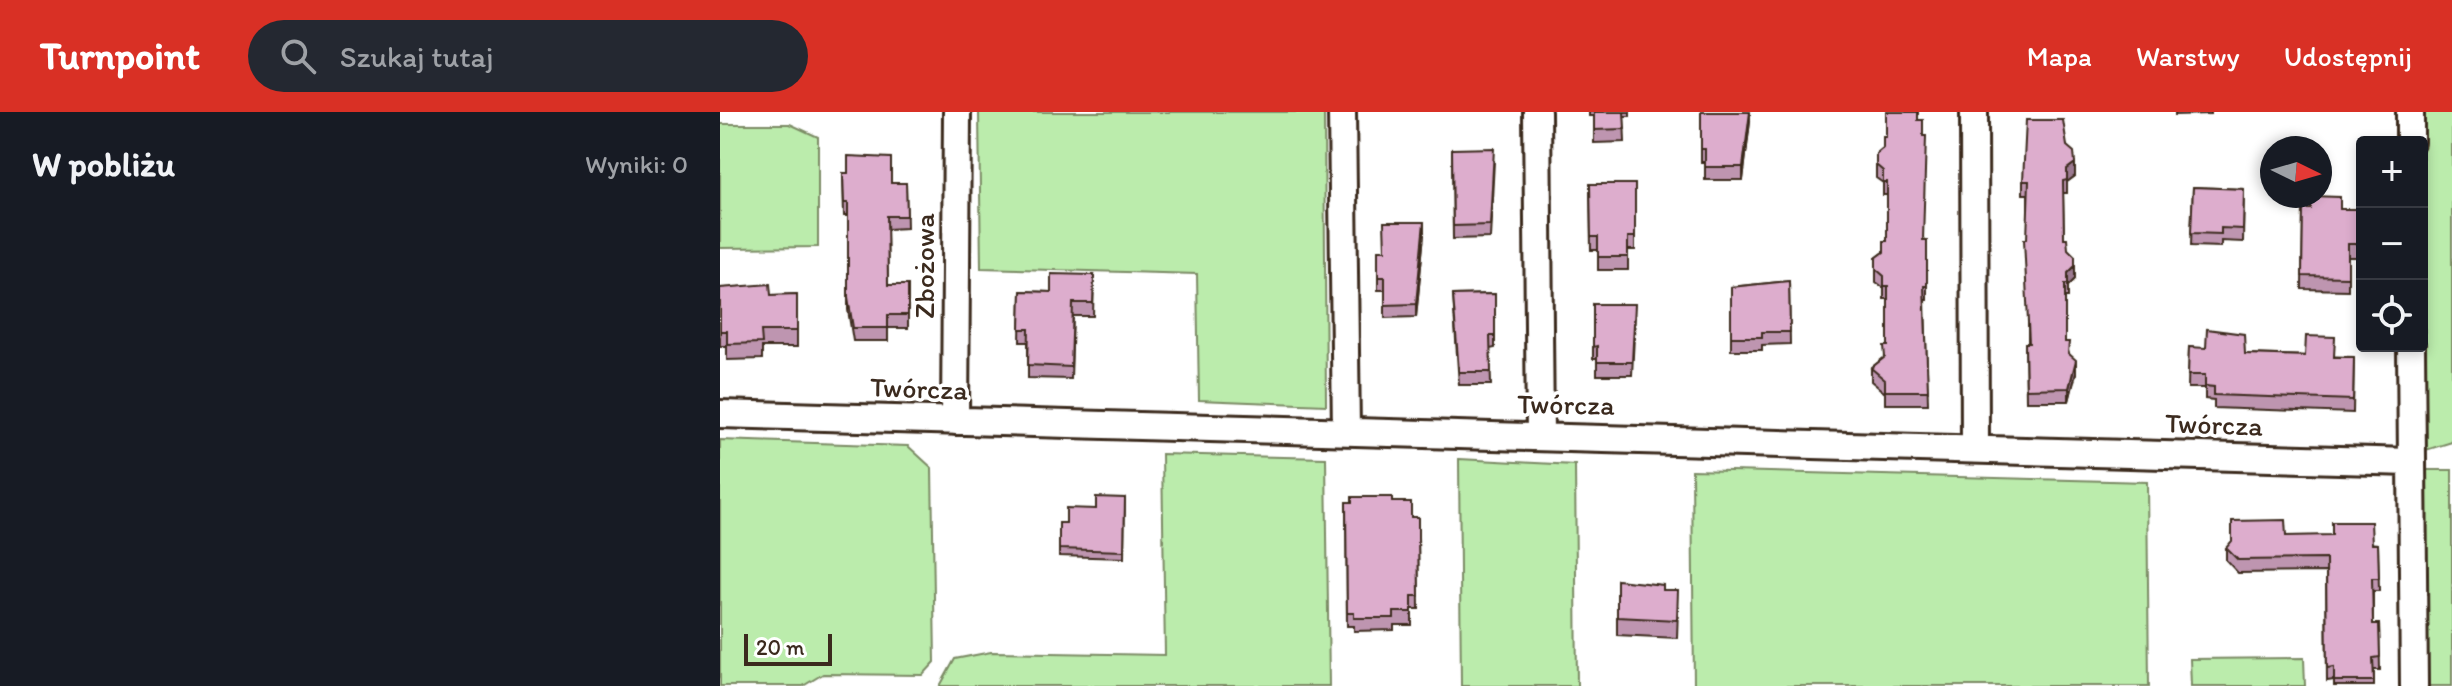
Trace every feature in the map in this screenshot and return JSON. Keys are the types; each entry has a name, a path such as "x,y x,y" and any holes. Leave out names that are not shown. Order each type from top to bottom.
{"street":[{"name":"Zbożowa","path":"955,421 957,112"},
{"path":"1342,112 1346,431"},
{"path":"1537,112 1540,435"},
{"path":"1974,112 1975,449"},
{"path":"2410,112 2410,136"},
{"path":"2411,352 2414,686"},
{"name":"Twórcza","path":"720,414 2411,462"}],"green space":[{"path":"979,112 1324,112 1326,405 1199,400 1197,274 981,268"},
{"path":"2422,112 2452,112 2452,442 2426,450 2428,136 2422,136"},
{"path":"720,124 790,124 818,137 818,247 720,248"},
{"path":"720,440 908,446 932,468 935,662 923,675 823,674 803,686 720,686"},
{"path":"1162,454 1326,458 1329,686 940,686 955,659 991,652 1165,655"},
{"path":"1459,459 1575,465 1577,686 1461,686"},
{"path":"1692,470 2147,482 2149,686 1694,686"},
{"path":"2426,470 2452,470 2452,686 2428,686"},
{"path":"2304,658 2305,686 2191,686 2190,659"}],"building":[{"path":"1594,112 1624,112 1625,129 1594,130"},
{"path":"1701,112 1750,112 1743,167 1705,167 1705,149 1701,149"},
{"path":"1886,112 1918,112 1918,120 1923,120 1923,136 1926,136 1923,240 1927,240 1927,286 1924,286 1928,391 1885,391 1885,380 1871,368 1885,357 1884,346 1888,346 1888,286 1884,286 1884,276 1876,269 1876,258 1884,252 1884,241 1887,241 1887,182 1883,182 1883,171 1876,165 1876,154 1883,148 1883,137 1886,137"},
{"path":"2026,120 2063,120 2067,146 2074,152 2075,163 2067,169 2067,180 2063,181 2064,238 2067,238 2068,249 2075,256 2075,266 2068,273 2068,284 2065,284 2065,342 2069,342 2068,353 2076,360 2069,388 2026,389 2025,343 2029,343 2024,239 2027,239 2029,181 2023,181"},
{"path":"1494,148 1490,225 1453,226 1452,149"},
{"path":"848,156 891,158 891,183 906,183 907,216 887,216 888,285 908,285 908,315 888,315 888,328 853,328 848,297 848,203 844,203 843,173 848,173"},
{"path":"1590,184 1635,184 1635,237 1628,237 1628,257 1598,257 1598,237 1591,237"},
{"path":"2193,187 2244,189 2243,229 2221,228 2221,234 2191,233"},
{"path":"2332,197 2340,197 2340,209 2356,209 2356,244 2348,244 2348,277 2302,276 2303,209 2332,208"},
{"path":"1384,222 1424,222 1416,304 1385,305 1385,277 1378,277 1378,250 1385,250"},
{"path":"1051,274 1094,275 1093,303 1073,303 1071,367 1028,365 1029,329 1020,329 1021,291 1051,292"},
{"path":"1789,281 1790,332 1762,332 1762,337 1731,337 1731,287"},
{"path":"770,284 771,295 797,294 797,331 761,331 762,343 727,344 727,331 720,331 720,288"},
{"path":"1495,294 1495,336 1490,336 1491,372 1459,372 1453,295"},
{"path":"1593,304 1635,304 1632,362 1597,362 1597,346 1593,347"},
{"path":"2207,329 2244,334 2245,354 2305,356 2306,336 2335,337 2334,357 2354,357 2353,400 2214,395 2214,387 2205,386 2205,375 2188,375 2189,347 2206,348"},
{"path":"1096,497 1125,498 1124,551 1059,549 1059,523 1066,523 1066,508 1096,509"},
{"path":"1352,497 1392,497 1392,502 1411,502 1411,517 1418,517 1419,596 1412,596 1412,612 1394,612 1394,618 1354,618 1354,613 1347,613 1346,502 1352,502"},
{"path":"2285,520 2286,536 2332,535 2332,522 2371,522 2372,544 2378,544 2379,578 2372,578 2373,624 2379,624 2380,657 2373,658 2374,681 2334,681 2334,667 2327,668 2326,559 2238,560 2226,548 2232,541 2232,521"},
{"path":"1617,580 1663,585 1663,590 1678,590 1677,620 1617,617"}]}
